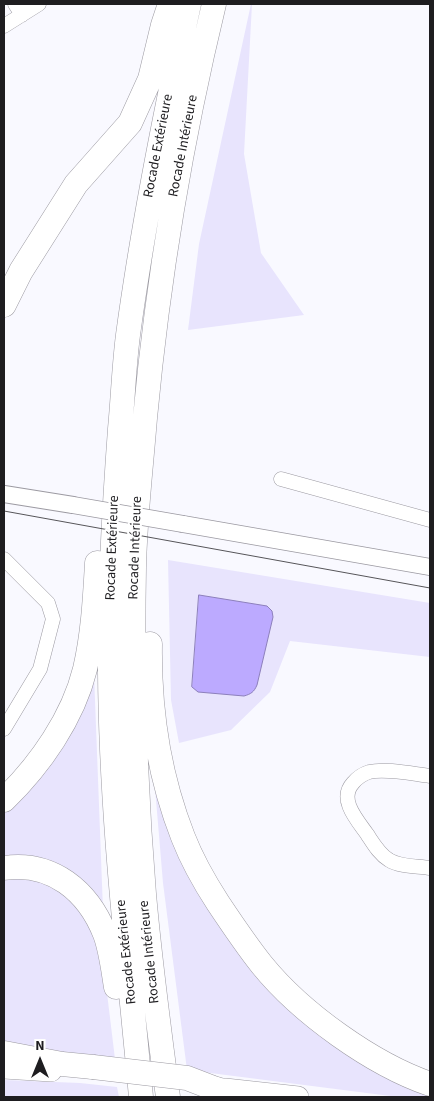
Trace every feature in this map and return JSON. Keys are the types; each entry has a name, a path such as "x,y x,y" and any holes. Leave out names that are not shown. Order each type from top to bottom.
{"highway":[{"path":"4,305 21,271 76,184 130,123 150,79 163,24 170,4"},
{"name":"Rocade Extérieure","path":"141,1097 121,893 113,775 110,672 115,490 127,338 145,217 172,79 190,4"},
{"name":"Rocade Intérieure","path":"168,1097 144,893 136,776 134,565 138,492 151,361 170,217 196,79 214,4"},
{"path":"4,800 36,764 55,736 73,703 85,669 96,581 102,490 127,338"},
{"path":"138,492 150,510 150,660 155,735 169,795 183,838 206,884 234,928 263,966 295,999 354,1045 430,1084"},
{"path":"4,868 28,868 49,872 69,883 95,912 106,936 137,1097"},
{"path":"154,990 175,1097"},
{"path":"7,1064 62,1064 94,1072 187,1078 243,1097"}],"main road":[{"path":"213,1088 298,1097"}],"street":[{"path":"4,26 18,9 39,4"},
{"path":"281,479 430,520"},
{"path":"4,494 430,567"},
{"path":"4,559 48,603 53,619 40,669 4,729"},
{"path":"430,776 378,771 367,772 357,778 350,786 347,797 351,811 382,855 390,861 401,864 430,868"}],"shaded area":[{"path":"251,4 244,154 261,253 304,315 188,330 199,244"},
{"path":"168,560 430,603 430,657 290,641 270,692 231,730 179,743 171,700"},
{"path":"199,595 267,606 272,611 273,617 257,685 253,691 244,696 198,692 192,687"},
{"path":"94,674 103,910 4,859 4,814"},
{"path":"154,776 248,958 430,1092 430,1097 398,1097 187,1070 163,883"},
{"path":"4,878 43,880 69,896 91,925 102,952 115,1059 45,1052 4,1042"},
{"path":"4,1080 80,1083 117,1087 119,1097 4,1097"}],"tram line":[{"path":"4,511 430,588"}]}
